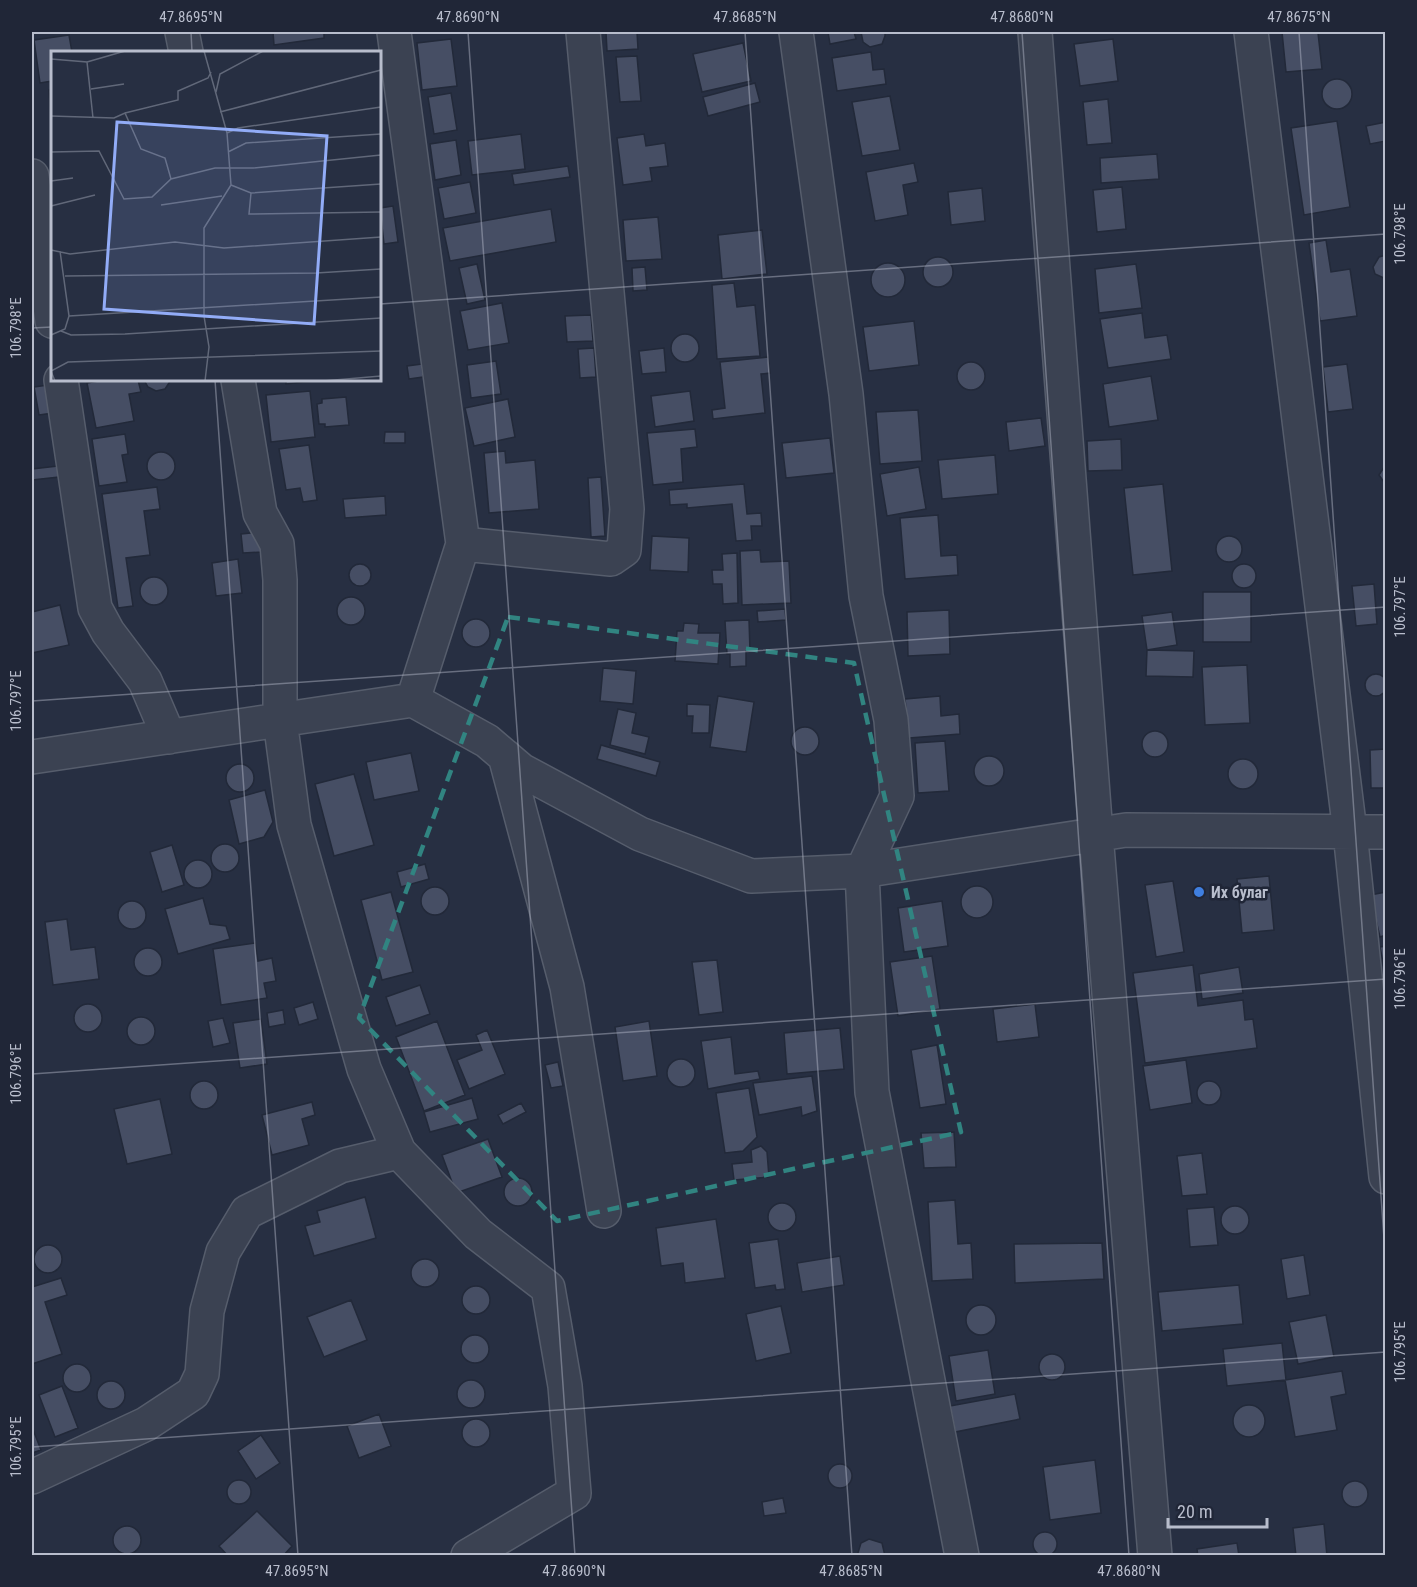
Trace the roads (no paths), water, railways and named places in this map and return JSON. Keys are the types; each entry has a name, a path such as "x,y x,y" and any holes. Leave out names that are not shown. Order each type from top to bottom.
{"street":[{"path":"182,32 186,51"},
{"path":"394,32 463,544 413,700"},
{"path":"463,544 611,559 624,550 627,509 583,32"},
{"path":"796,32 846,394 866,596 892,731 897,796 862,871 872,1092 962,1556"},
{"path":"1035,32 1096,834 1155,1556"},
{"path":"1251,32 1350,832 1386,1177"},
{"path":"32,177 51,314"},
{"path":"61,381 95,608 108,633 145,681 169,737"},
{"path":"238,381 260,513 277,544 280,580 280,720 294,825 364,1069 399,1152 478,1234 548,1288 565,1386 574,1493 468,1556"},
{"path":"32,757 413,700 487,741 521,770 640,834 751,876 862,871 1126,831 1386,832"},
{"path":"505,756 567,987 604,1211"},
{"path":"32,1477 147,1424 193,1394 202,1374 207,1311 223,1252 248,1212 339,1166 399,1152"}],"place":[{"name":"Их булаг","path":"1199,892"}]}
